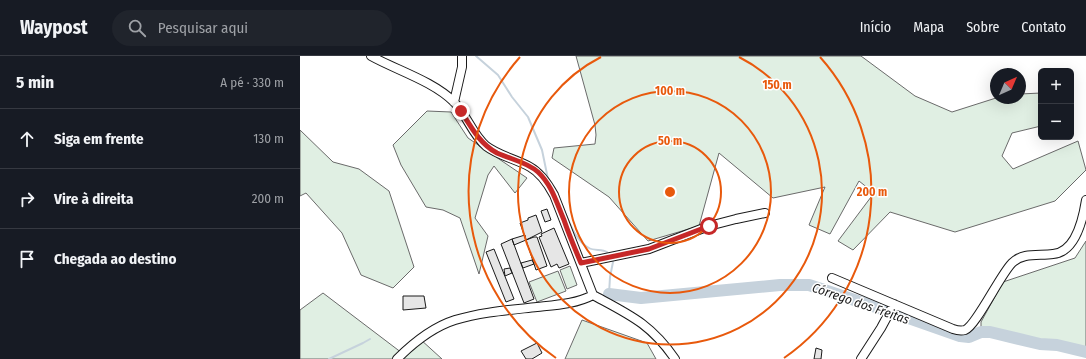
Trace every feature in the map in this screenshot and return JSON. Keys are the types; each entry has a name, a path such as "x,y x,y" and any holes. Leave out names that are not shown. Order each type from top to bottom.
{"street":[{"path":"371,56 439,90 454,102 478,138 486,146 496,152 531,167 539,173 554,195 593,295 638,319 652,330 665,344 675,359"},
{"path":"454,102 462,67 462,56"},
{"path":"832,278 893,306 953,329 964,330 969,328 1012,263 1025,256 1055,254 1068,247 1082,220 1086,200"},
{"path":"581,263 649,249 709,226 765,213"},
{"path":"397,359 420,339 455,320 512,310 562,305 586,299 593,295"},
{"path":"861,359 893,306"}],"green space":[{"path":"576,56 861,56 915,96 952,112 990,100 990,104 1026,104 1026,94 1038,93 1038,127 1012,133 1002,156 1013,169 1078,141 1086,170 1055,201 955,232 890,212 853,250 838,241 874,193 859,181 830,234 809,225 825,187 773,198 719,153 699,226 648,241 609,197 552,158 554,148 595,144 595,125"},
{"path":"427,111 451,112 468,138 527,178 515,193 494,166 488,175 475,218 488,236 479,274 460,218 443,210 426,207 401,165 393,145"},
{"path":"300,130 333,162 359,169 389,191 414,267 393,288 361,275 342,233 306,193 300,196"},
{"path":"1086,241 1086,351 1057,345 1040,344 990,332 981,332 981,322 1003,282 1075,258"},
{"path":"570,266 577,285 567,289 560,270"},
{"path":"558,271 566,291 537,302 529,282"},
{"path":"323,293 402,353 420,339 442,359 300,359 300,310"},
{"path":"582,320 647,343 656,359 565,359"}],"building":[{"path":"547,209 551,220 545,222 541,211"},
{"path":"536,215 542,232 526,240 520,223"},
{"path":"554,228 569,264 559,268 557,264 551,267 539,237 542,236 541,234"},
{"path":"525,235 526,240 514,245 512,239"},
{"path":"537,237 547,266 536,270 526,240"},
{"path":"512,239 534,299 524,303 501,244"},
{"path":"494,249 514,299 506,302 486,252"},
{"path":"532,260 534,264 523,268 521,263"},
{"path":"510,268 512,273 505,276 504,269"},
{"path":"403,296 424,296 426,308 403,310"},
{"path":"537,343 542,353 532,359 526,359 521,351"},
{"path":"816,348 822,350 821,359 814,359"}],"waterway":[{"path":"476,56 498,75 512,97 528,117 542,150 548,179"},
{"path":"560,201 575,233 583,244 589,248 607,252"},
{"path":"609,294 613,262"},
{"name":"Córrego dos Freitas","path":"609,294 641,298 780,285 809,285 960,336 969,337 981,332 990,332 1040,344 1057,345 1086,352"},
{"path":"329,359 370,339"}],"route":[{"path":"461,111 478,138 486,146 496,152 531,167 539,173 547,183 554,195 581,263 649,249 709,226"}]}
